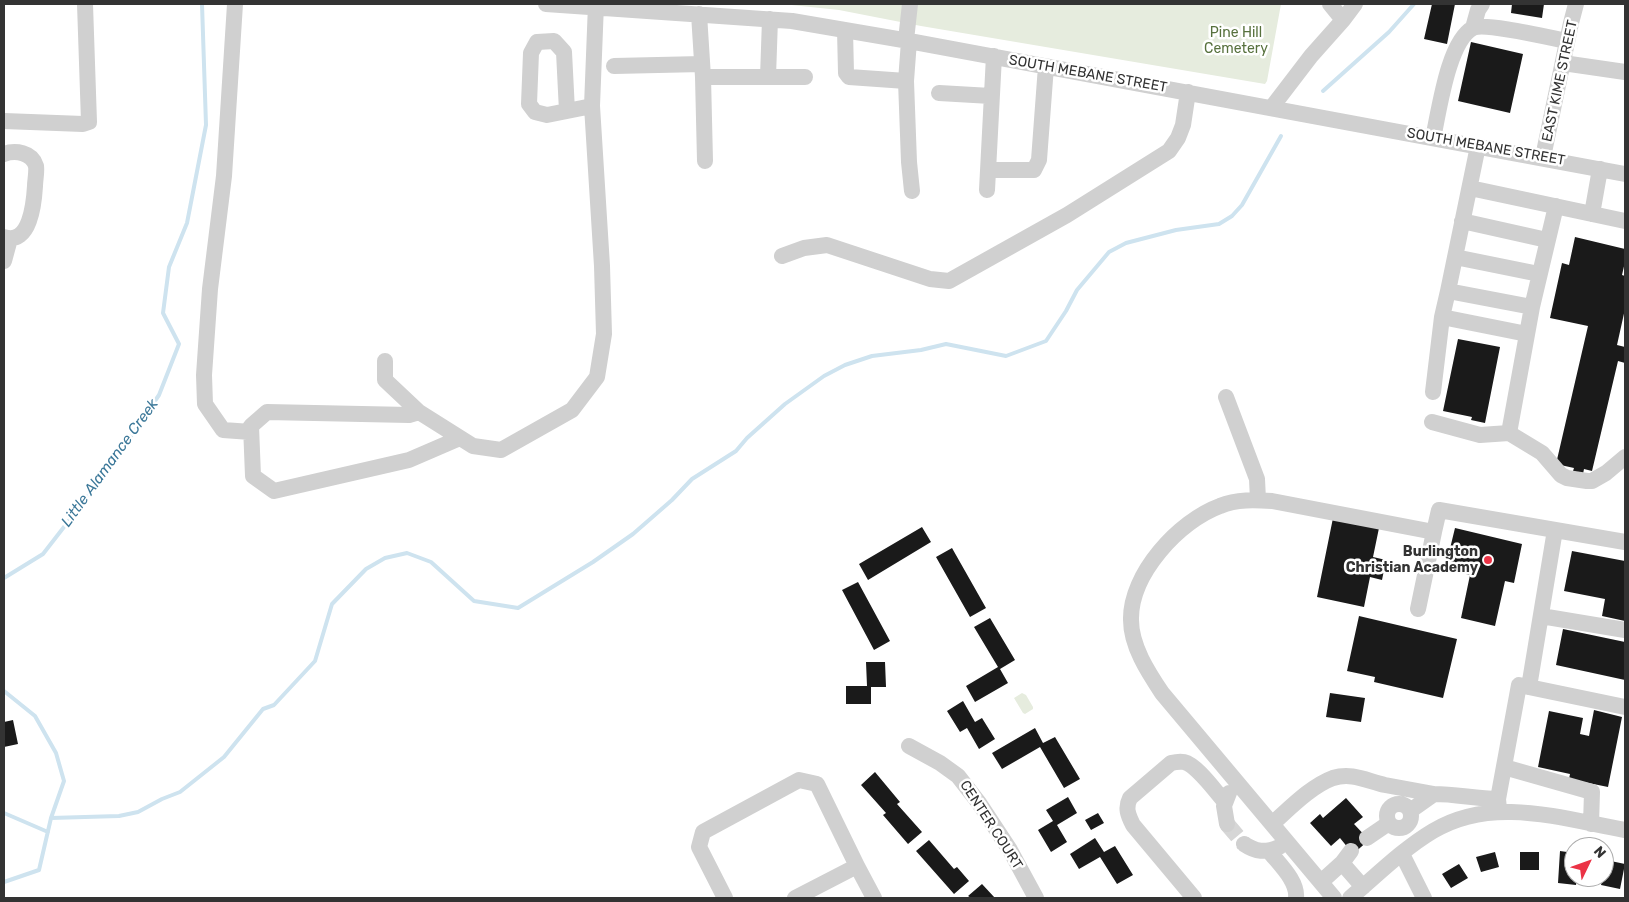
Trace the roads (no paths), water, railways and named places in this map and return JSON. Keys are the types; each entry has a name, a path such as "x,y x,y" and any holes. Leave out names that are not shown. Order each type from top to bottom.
{"street":[{"path":"4,121 83,124 89,122 85,4"},
{"path":"235,4 224,176 210,289 204,375 205,404 223,430 251,432"},
{"name":"SOUTH MEBANE STREET","path":"546,4 596,5 792,21 1272,107 1625,174"},
{"path":"910,4 906,81 912,191"},
{"path":"1330,4 1344,20"},
{"path":"1272,107 1311,56 1344,20 1355,4"},
{"path":"1433,138 1450,59 1462,38 1473,28 1478,10 1482,4"},
{"name":"EAST KIME STREET","path":"1543,158 1576,4"},
{"path":"385,361 385,380 419,412 473,446 501,450 572,410 597,377 604,334 602,266 592,106 596,5"},
{"path":"698,14 703,70 705,162"},
{"path":"768,76 770,19"},
{"path":"1473,28 1488,27 1567,42"},
{"path":"845,30 846,73 849,77 906,81"},
{"path":"987,190 994,56"},
{"path":"1563,64 1625,72"},
{"path":"614,66 703,70 768,76 805,76"},
{"path":"988,170 1034,170 1039,160 1046,66"},
{"path":"782,256 804,248 827,245 930,279 949,281 1067,215 1169,151 1178,138 1183,125 1188,92"},
{"path":"939,93 991,96"},
{"path":"567,111 592,106"},
{"path":"1433,392 1442,317 1478,146"},
{"path":"4,154 12,152 22,153 31,158 36,167 34,204 28,223 18,236 7,238 4,260"},
{"path":"1592,214 1600,169"},
{"path":"1470,188 1625,220"},
{"path":"1509,433 1539,274 1556,206"},
{"path":"1462,221 1547,240"},
{"path":"1454,257 1539,274"},
{"path":"1448,291 1532,308"},
{"path":"1442,317 1527,334"},
{"path":"1226,397 1257,479 1258,500"},
{"path":"419,412 409,415 267,412 251,426 253,476 274,491 409,460 460,438"},
{"path":"1432,422 1480,435 1509,433 1542,453 1561,475 1567,478 1592,481 1606,473 1625,457"},
{"path":"1334,898 1162,693 1148,671 1136,644 1131,621 1133,596 1143,574 1160,552 1199,516 1221,505 1248,499 1272,501 1434,532"},
{"path":"1418,610 1438,510 1625,542"},
{"path":"1529,687 1555,530"},
{"path":"1541,616 1625,630"},
{"path":"1499,806 1519,685 1625,707"},
{"name":"CENTER COURT","path":"910,746 958,776 979,803 1010,850 1036,898"},
{"path":"1194,898 1133,825 1129,817 1128,804 1130,798 1171,763 1177,761 1183,761 1194,768 1225,802"},
{"path":"1504,767 1592,792 1591,824"},
{"path":"1272,824 1313,790 1334,778 1357,776 1382,784 1434,794 1456,794 1479,799 1509,811 1556,816 1625,830"},
{"path":"724,898 699,847 703,832 799,780 816,784 874,898"},
{"path":"1227,824 1224,806 1230,791 1237,782"},
{"path":"1418,841 1408,818 1404,805 1396,804 1388,812 1387,820 1389,823 1399,828 1408,818 1434,794"},
{"path":"1321,882 1347,857 1357,893 1418,841 1445,824 1487,812 1499,806"},
{"path":"1367,838 1389,823"},
{"path":"1244,844 1260,852 1269,851 1288,842"},
{"path":"1269,851 1292,882 1296,889 1296,898"},
{"path":"1402,854 1424,898"},
{"path":"795,898 857,866"}],"waterway":[{"name":"Little Alamance Creek","path":"4,578 43,554 102,478 159,395 179,344 163,313 169,267 187,223 206,125 202,4"},
{"path":"1323,91 1389,32 1414,4"},
{"path":"51,818 119,816 138,812 180,792 224,757 263,709 274,705 315,661 332,604 366,569 385,558 407,553 431,562 474,601 518,608 593,562 633,534 672,500 692,479 736,451 747,438 785,404 824,376 845,365 872,356 921,350 946,344 1006,356 1046,341 1066,311 1077,290 1109,252 1126,243 1176,230 1219,224 1232,216 1242,205 1281,136"},
{"name":"Little Alamance Creek","path":"4,691 35,716 56,753 64,781 51,818 39,870 4,882"},
{"path":"4,813 48,832"}],"tunnel":[{"path":"1227,824 1244,844"}],"place":[{"name":"Burlington Christian Academy","path":"1488,560"}],"park label":[{"name":"Pine Hill Cemetery","path":"1236,42"}]}
